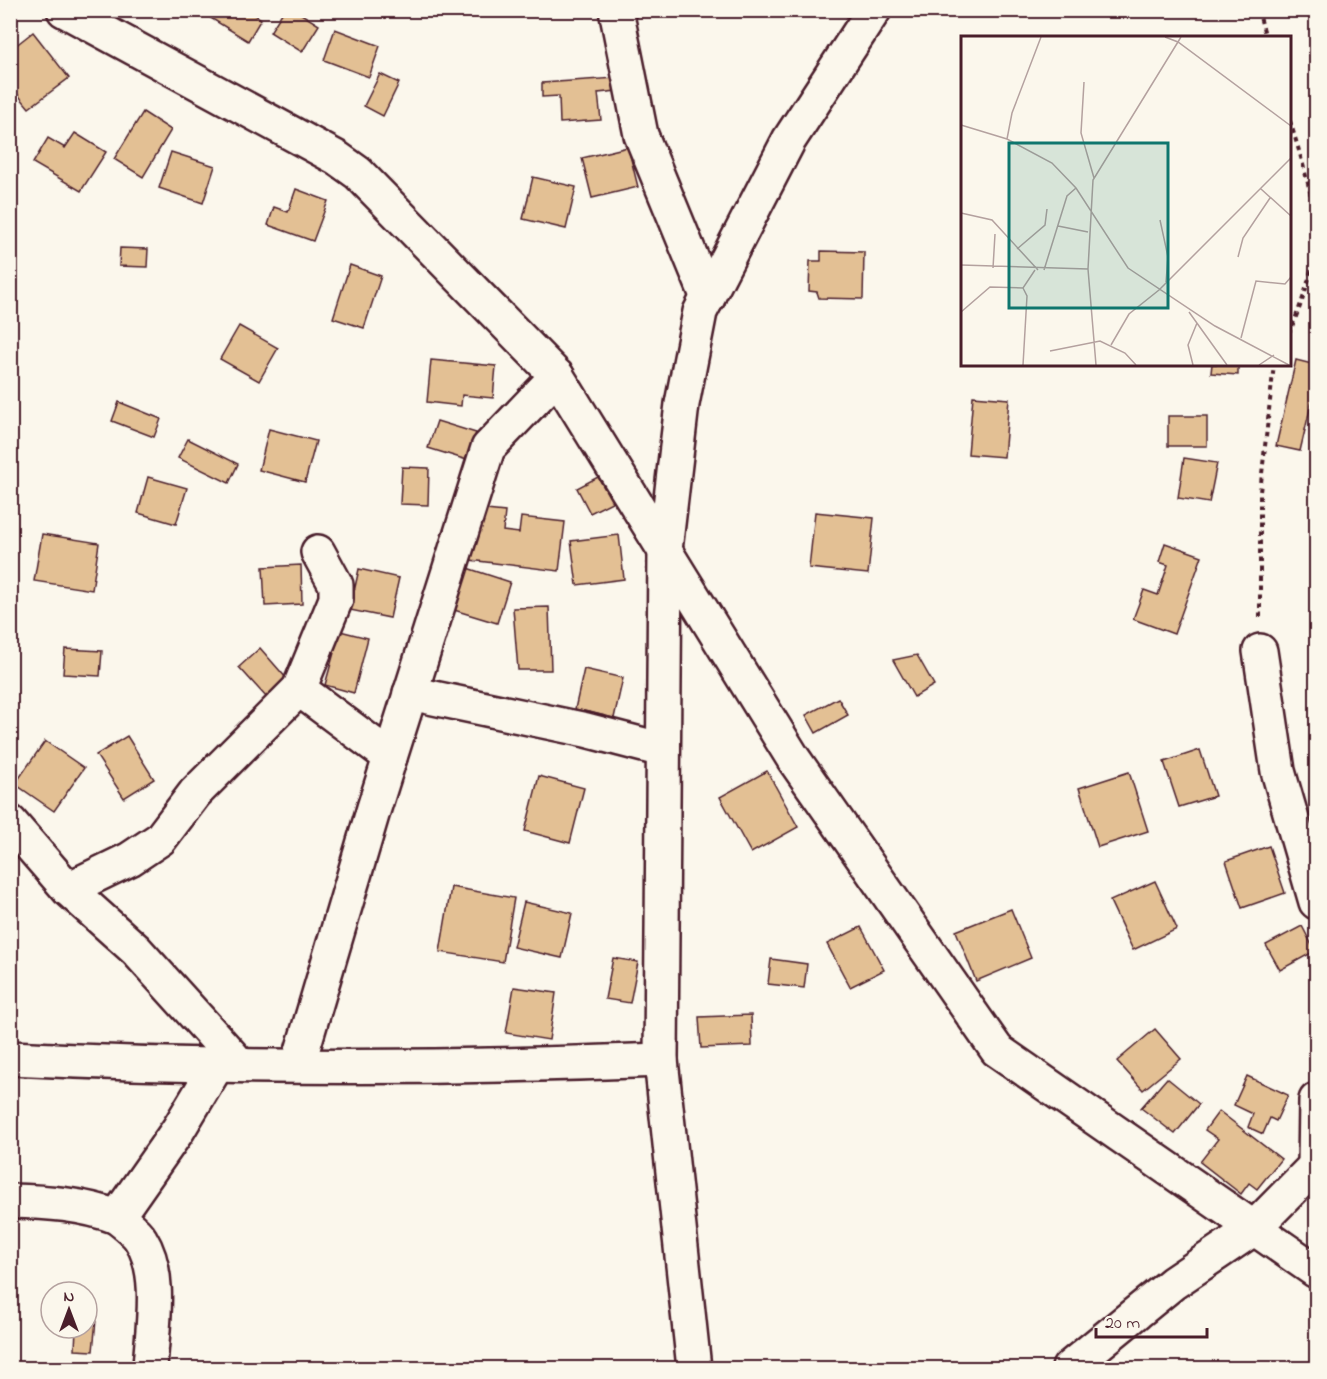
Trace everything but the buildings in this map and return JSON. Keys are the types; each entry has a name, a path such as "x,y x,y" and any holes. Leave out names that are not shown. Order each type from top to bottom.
{"street":[{"path":"64,10 337,159 358,173 557,376 793,758 997,1050 1253,1229 1317,1271"},
{"path":"616,10 641,135 708,298"},
{"path":"694,1368 661,1060 665,550 685,382 700,312 789,140 874,10"},
{"path":"298,1065 410,693 488,448 557,376"},
{"path":"68,889 130,859 160,838 195,794 300,689 336,599 336,585 318,552"},
{"path":"1260,651 1278,771 1317,902"},
{"path":"300,689 390,758"},
{"path":"410,693 586,730 663,750"},
{"path":"10,822 68,889 136,950 229,1065"},
{"path":"10,1058 229,1065 489,1067 661,1060"},
{"path":"117,1217 178,1130 229,1065"},
{"path":"1069,1368 1173,1283 1253,1229 1316,1166 1317,1100"},
{"path":"10,1201 79,1206 117,1217 140,1238 148,1254 153,1281 150,1368"}],"path":[{"path":"1258,10 1265,36"},
{"path":"1291,125 1303,163 1316,233 1304,299 1291,329"},
{"path":"1260,651 1260,492 1274,366"}]}
